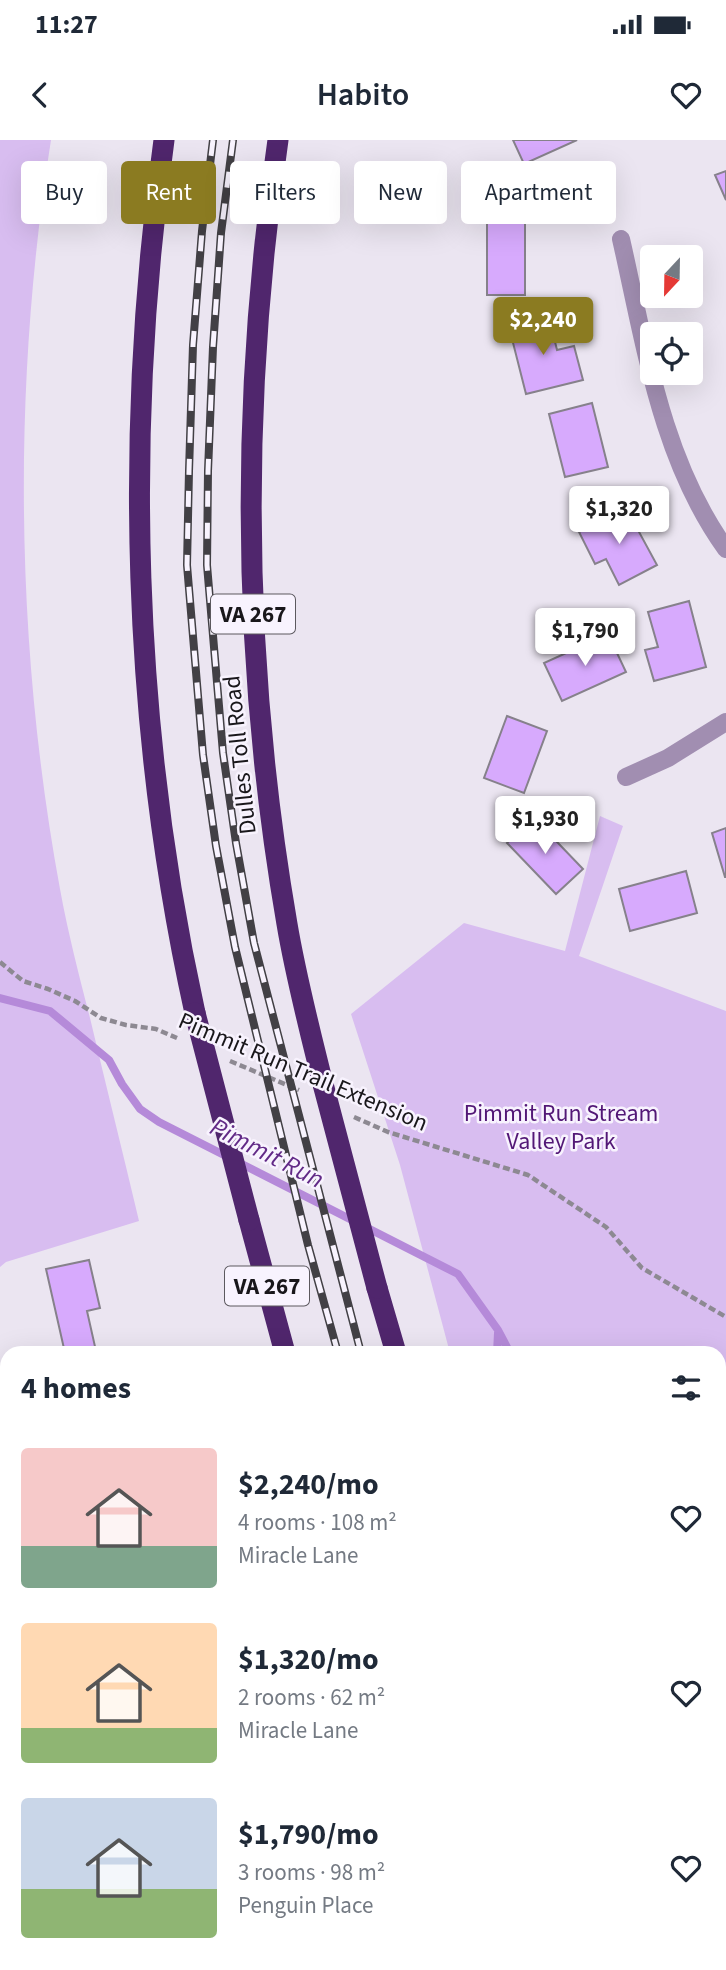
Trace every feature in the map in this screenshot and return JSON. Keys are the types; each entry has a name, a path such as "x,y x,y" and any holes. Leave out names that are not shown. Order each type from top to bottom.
{"highway":[{"name":"VA 267","path":"163,140 143,351 140,454 141,574 149,703 161,812 179,932 195,1013 283,1346"},
{"name":"Dulles Toll Road","path":"278,140 267,224 253,380 250,487 252,587 261,709 279,872 316,1089 394,1346"}],"street":[{"path":"621,239 657,392 678,462 698,506 726,549"},
{"path":"626,777 668,758 726,723"}],"path":[{"name":"Pimmit Run Trail Extension","path":"0,962 23,981 75,1001 101,1018 156,1029 179,1039"},
{"name":"Pimmit Run Trail Extension","path":"225,1058 316,1089"},
{"name":"Pimmit Run Trail Extension","path":"344,1111 388,1132 528,1175 606,1227 642,1268 726,1317"}],"green space":[{"path":"0,140 51,140 48,161 21,161 21,224 39,224 25,420 24,515 34,703 45,797 63,905 139,1221 6,1262 0,1267"},
{"name":"Pimmit Run Stream Valley Park","path":"600,816 623,826 579,956 726,1011 726,1346 448,1346 400,1165 351,1014 464,923 565,951"}],"building":[{"path":"513,140 577,140 531,161 523,161"},
{"path":"726,171 726,200 715,175"},
{"path":"487,224 525,224 525,295 487,295"},
{"path":"549,317 557,350 574,346 583,380 526,394 509,327"},
{"path":"592,403 608,467 565,477 549,414"},
{"path":"626,508 657,565 619,585 606,559 595,564 579,532"},
{"path":"689,601 706,667 654,681 645,650 658,647 648,612"},
{"path":"608,634 626,672 562,701 544,663"},
{"path":"507,716 547,731 524,793 484,778"},
{"path":"534,818 583,869 556,894 507,843"},
{"path":"726,828 726,877 725,877 712,833"},
{"path":"686,871 697,913 630,931 619,889"},
{"path":"89,1260 100,1308 87,1311 95,1346 63,1346 46,1269"}],"waterway":[{"name":"Pimmit Run","path":"0,998 50,1011 109,1060 140,1109 159,1122 458,1274 506,1346"},
{"path":"497,1346 498,1333"}],"railway":[{"path":"213,140 202,231 193,345 187,565 203,755 216,846 235,947 308,1245 336,1346"},
{"path":"233,140 221,233 208,471 207,565 223,753 254,943 359,1346"}]}
